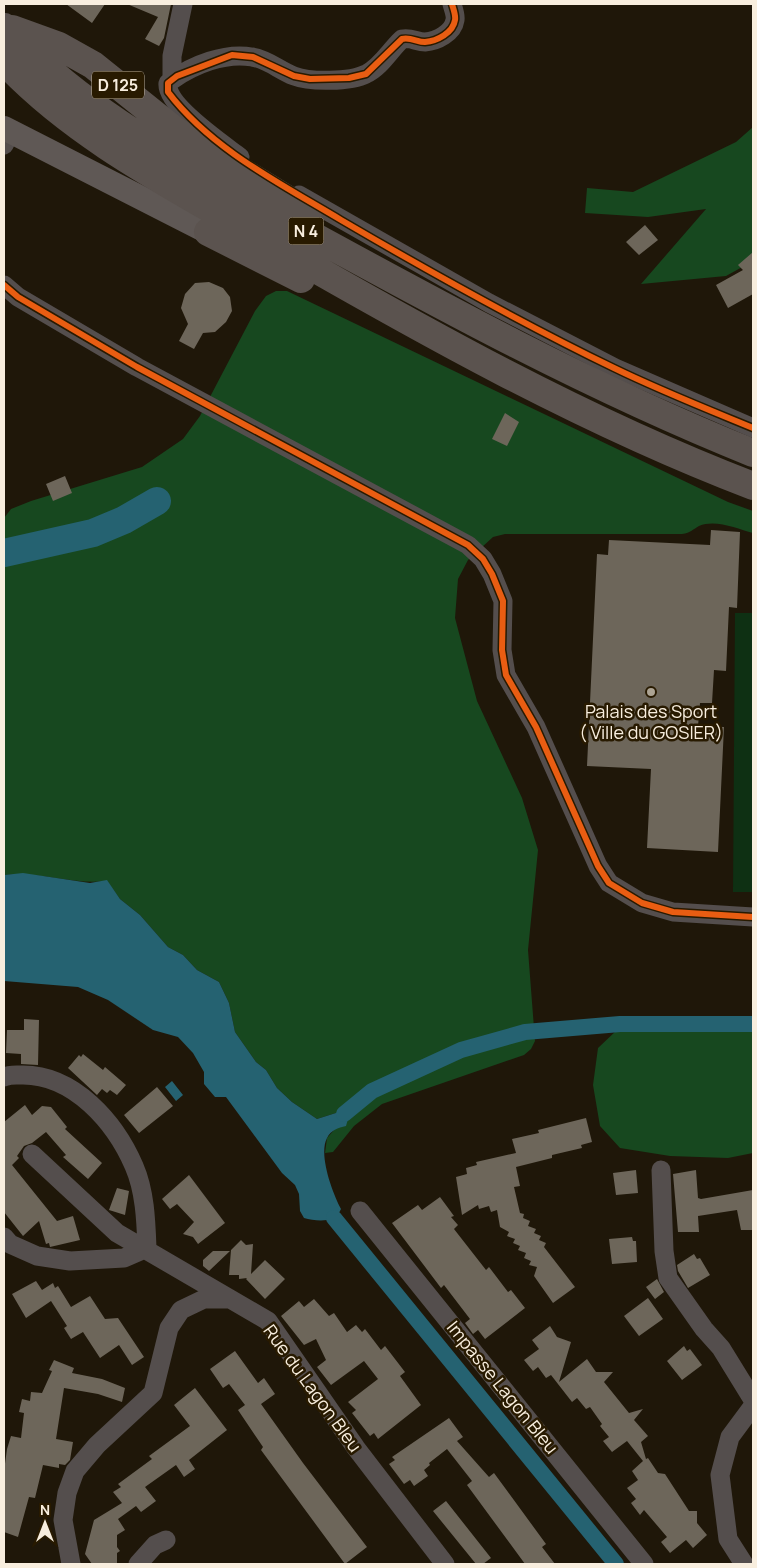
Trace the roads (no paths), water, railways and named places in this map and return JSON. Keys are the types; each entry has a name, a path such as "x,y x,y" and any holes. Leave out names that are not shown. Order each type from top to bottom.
{"highway":[{"name":"D 125","path":"4,26 58,46 93,65 174,130 474,312 553,364"},
{"name":"N 4","path":"4,26 66,85 125,128 217,182 389,278 553,364 688,427 753,453"},
{"name":"N 4","path":"4,61 40,97 72,122 151,174 368,299 458,350 682,459 753,486"},
{"path":"208,232 293,277 368,299"},
{"path":"688,427 753,447"}],"main road":[{"path":"6,135 208,232"}],"street":[{"path":"172,80 172,56 183,4"},
{"path":"452,4 455,20 450,31 437,40 423,42 408,38 402,39 366,74 349,78 310,79 294,76 253,57 232,55 208,63 172,80 168,83 168,92 174,101 207,132 267,176 379,242 506,312 615,368 753,428"},
{"path":"4,285 18,298 137,367 468,545 483,559 492,574 503,601 502,650 506,675 536,727 598,866 609,883 642,903 673,912 753,916"},
{"path":"4,1077 34,1075 62,1083 93,1106 114,1131 134,1167 142,1193 146,1220 147,1248 124,1258 70,1261 37,1256 10,1244 4,1237"},
{"name":"Rue du Lagon Bleu","path":"32,1154 117,1233 147,1248 268,1321 356,1448 445,1564"},
{"path":"661,1170 664,1251 668,1278 704,1329 721,1348 753,1400"},
{"name":"Impasse Lagon Bleu","path":"360,1211 644,1564"},
{"path":"71,1564 63,1520 67,1493 75,1471 97,1445 153,1393 169,1328 181,1310 204,1299 231,1300"},
{"path":"744,1564 728,1539 720,1475 730,1437 753,1406"},
{"path":"138,1564 150,1550 166,1540"}],"water":[{"path":"23,873 90,883 107,880 120,899 140,915 168,947 183,955 197,970 219,982 229,1003 235,1032 256,1062 266,1070 277,1088 292,1102 317,1119 339,1112 348,1119 346,1126 333,1131 327,1138 324,1154 334,1194 341,1209 338,1214 325,1220 304,1218 300,1211 299,1194 295,1185 282,1173 226,1097 215,1097 204,1084 204,1072 193,1053 178,1037 153,1030 108,1000 78,987 4,981 4,875"},
{"path":"172,1081 183,1095 176,1101 165,1087"}],"waterway":[{"path":"4,553 93,533 124,520 157,501"},
{"path":"344,1114 372,1091 461,1050 525,1032 620,1024 753,1024"},
{"path":"334,1218 616,1564"}],"place":[{"name":"Palais des Sport ( Ville du GOSIER)","path":"651,692"}]}
